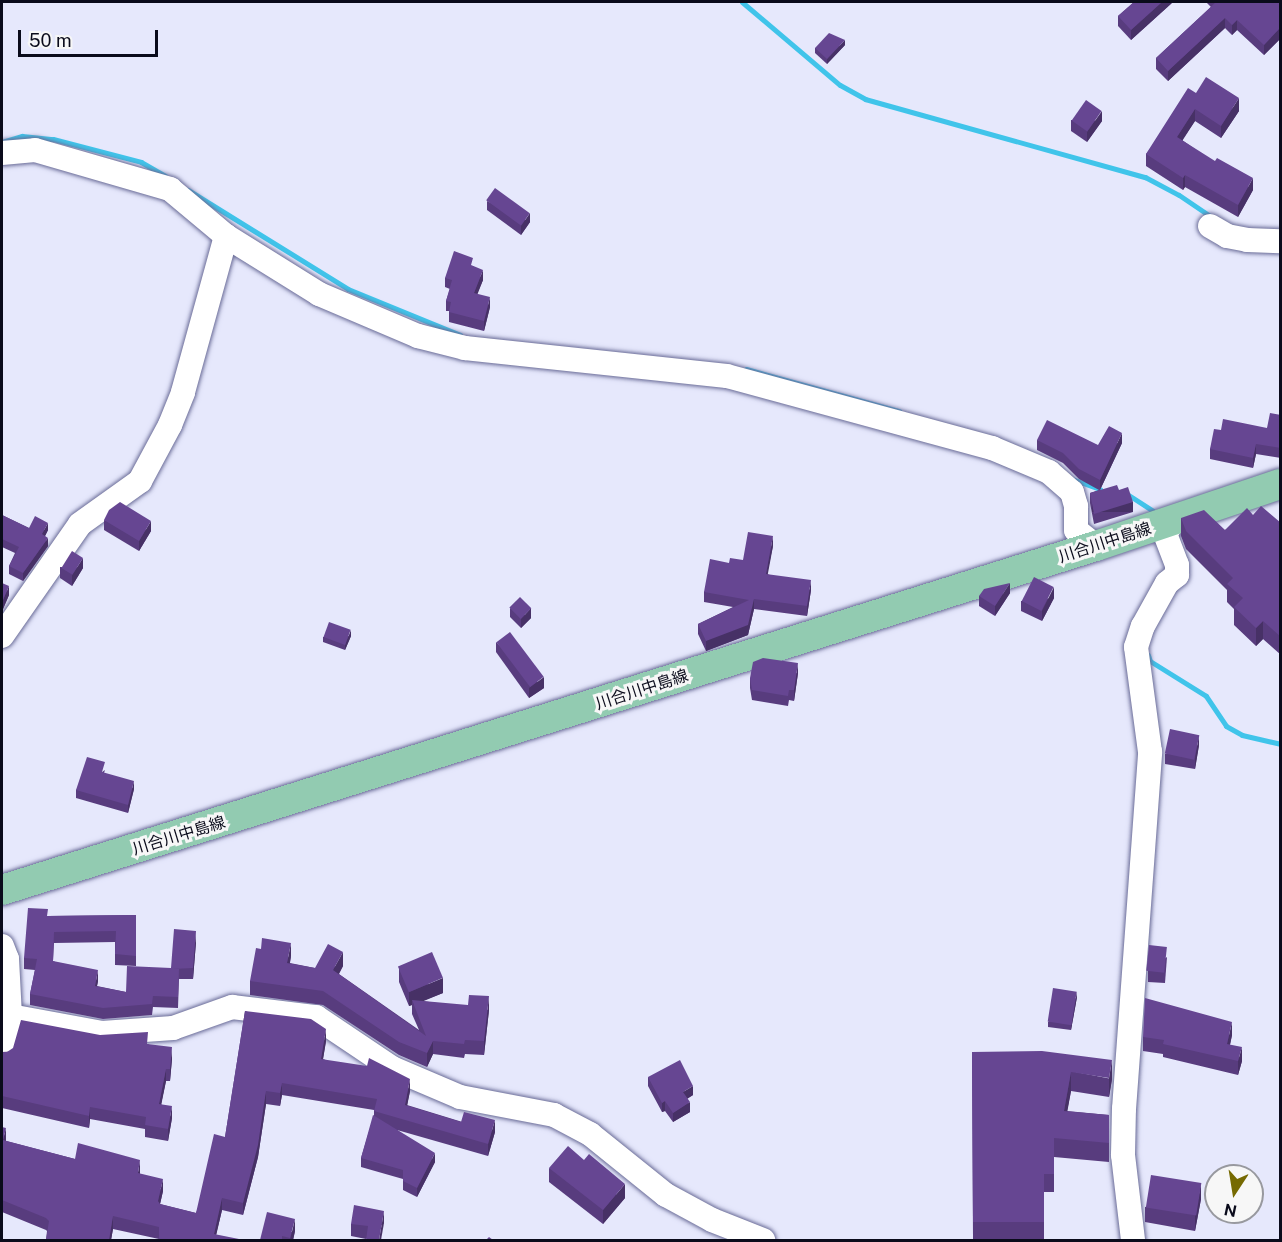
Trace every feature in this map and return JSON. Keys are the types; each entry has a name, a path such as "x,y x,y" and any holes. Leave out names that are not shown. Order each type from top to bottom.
{"main road":[{"name":"川合川中島線","path":"2,890 1096,546 1281,483"}],"street":[{"path":"2,153 35,150 170,189 226,236 319,294 418,336 465,348 727,376 992,448 1049,472 1072,492 1076,506 1076,530 1096,546"},
{"path":"1210,226 1237,238 1281,241"},
{"path":"2,636 80,524 140,481 170,425 183,392 226,236"},
{"path":"1133,1240 1123,1155 1124,1109 1150,752 1137,647 1143,626 1167,583 1178,575 1177,565 1164,533 1176,519"},
{"path":"2,946 7,959 10,1016 2,1051"},
{"path":"10,1016 102,1033 173,1028 232,1007 316,1017 392,1068 460,1097 554,1115 590,1134 666,1195 712,1220 763,1240"}],"building":[{"path":"1134,2 1162,2 1131,30 1118,16"},
{"path":"1216,2 1281,2 1281,31 1279,29 1264,45 1237,20 1232,25 1225,18 1168,71 1156,58"},
{"path":"829,33 845,40 827,59 815,48"},
{"path":"1206,77 1239,98 1221,126 1195,109 1177,137 1215,161 1217,158 1253,178 1238,205 1185,175 1183,178 1146,154 1188,88 1196,93"},
{"path":"1086,100 1102,111 1087,131 1072,120"},
{"path":"495,188 530,213 521,225 486,200"},
{"path":"454,251 473,258 471,265 483,270 474,293 490,297 484,321 449,312 451,302 446,301 452,280 445,278"},
{"path":"1270,413 1281,415 1281,448 1256,444 1253,458 1210,449 1214,429 1221,430 1223,419 1267,428"},
{"path":"1047,420 1098,445 1109,426 1122,433 1100,480 1079,469 1063,453 1037,440"},
{"path":"1117,485 1119,490 1128,487 1133,502 1094,514 1090,493"},
{"path":"120,502 151,521 139,541 104,520 109,510"},
{"path":"1261,506 1281,523 1281,637 1263,621 1256,628 1234,607 1243,598 1227,584 1233,578 1186,531 1181,518 1204,510 1225,530 1247,508 1253,515"},
{"path":"2,515 29,528 35,516 48,523 42,534 48,538 23,573 9,566 19,547 2,539"},
{"path":"748,532 773,536 766,574 811,580 807,606 754,599 748,625 706,641 698,624 749,600 704,592 710,559 729,563 730,558 743,560"},
{"path":"72,551 83,558 72,575 61,568"},
{"path":"1034,577 1054,587 1041,611 1022,601"},
{"path":"2,583 9,586 3,600 2,599"},
{"path":"1010,583 995,606 979,596 984,589"},
{"path":"520,597 531,608 521,619 509,608"},
{"path":"329,622 351,630 345,645 324,637"},
{"path":"510,632 544,677 530,687 496,642"},
{"path":"763,658 798,663 794,690 789,690 788,696 752,690 750,678 753,662"},
{"path":"1170,729 1199,735 1194,760 1165,753"},
{"path":"87,757 105,762 102,772 134,781 128,805 76,790"},
{"path":"28,908 48,909 47,916 136,915 136,956 115,954 116,931 54,932 53,961 98,970 95,986 126,992 127,966 171,968 174,929 196,931 193,968 173,969 179,969 178,997 153,996 152,1004 103,1008 30,994 37,959 24,958"},
{"path":"262,938 291,943 287,963 315,968 328,944 343,952 333,970 426,1036 412,1000 468,1005 469,995 489,996 484,1041 465,1040 464,1044 433,1041 427,1053 399,1042 323,991 250,981 256,948 261,949"},
{"path":"1149,945 1167,947 1164,973 1146,971"},
{"path":"432,952 443,978 409,992 398,966"},
{"path":"1053,988 1077,992 1071,1025 1048,1022"},
{"path":"1145,998 1232,1022 1227,1044 1242,1047 1238,1061 1163,1044 1164,1040 1143,1037"},
{"path":"245,1011 311,1019 326,1029 321,1059 367,1066 369,1058 410,1079 405,1105 461,1122 464,1112 495,1120 488,1144 374,1111 377,1099 282,1083 280,1093 266,1091 258,1145 243,1203 222,1198 214,1234 244,1240 159,1240 159,1227 113,1216 109,1240 46,1240 49,1221 46,1218 2,1200 2,1127 6,1128 3,1140 75,1159 78,1143 140,1160 138,1173 163,1179 158,1201 160,1204 196,1213 214,1134 225,1137"},
{"path":"21,1020 100,1035 148,1032 147,1044 172,1047 170,1069 166,1069 159,1104 172,1106 168,1129 145,1125 146,1117 90,1107 89,1116 2,1096 2,1052 13,1048"},
{"path":"1042,1051 1112,1060 1109,1078 1071,1072 1064,1111 1109,1115 1109,1143 1054,1138 1054,1174 1044,1174 1044,1222 973,1222 972,1052"},
{"path":"680,1060 693,1086 683,1092 690,1102 673,1113 665,1101 662,1103 648,1077"},
{"path":"373,1115 435,1153 417,1188 403,1181 403,1170 361,1158"},
{"path":"568,1146 584,1160 589,1154 625,1184 603,1210 549,1168"},
{"path":"1151,1175 1201,1183 1196,1216 1146,1208"},
{"path":"354,1205 384,1211 379,1240 366,1240 368,1226 351,1224"},
{"path":"267,1212 295,1219 290,1238 282,1236 282,1240 260,1240"}],"waterway":[{"path":"742,2 840,85 865,99 1145,177 1179,195 1213,218"},
{"path":"2,142 22,136 53,139 141,162 165,176"},
{"path":"188,190 348,289 460,335"},
{"path":"746,369 899,411"},
{"path":"1072,479 1100,489"},
{"path":"1127,494 1153,511"},
{"path":"1148,655 1150,661 1206,696 1226,726 1242,735 1280,744"}]}
